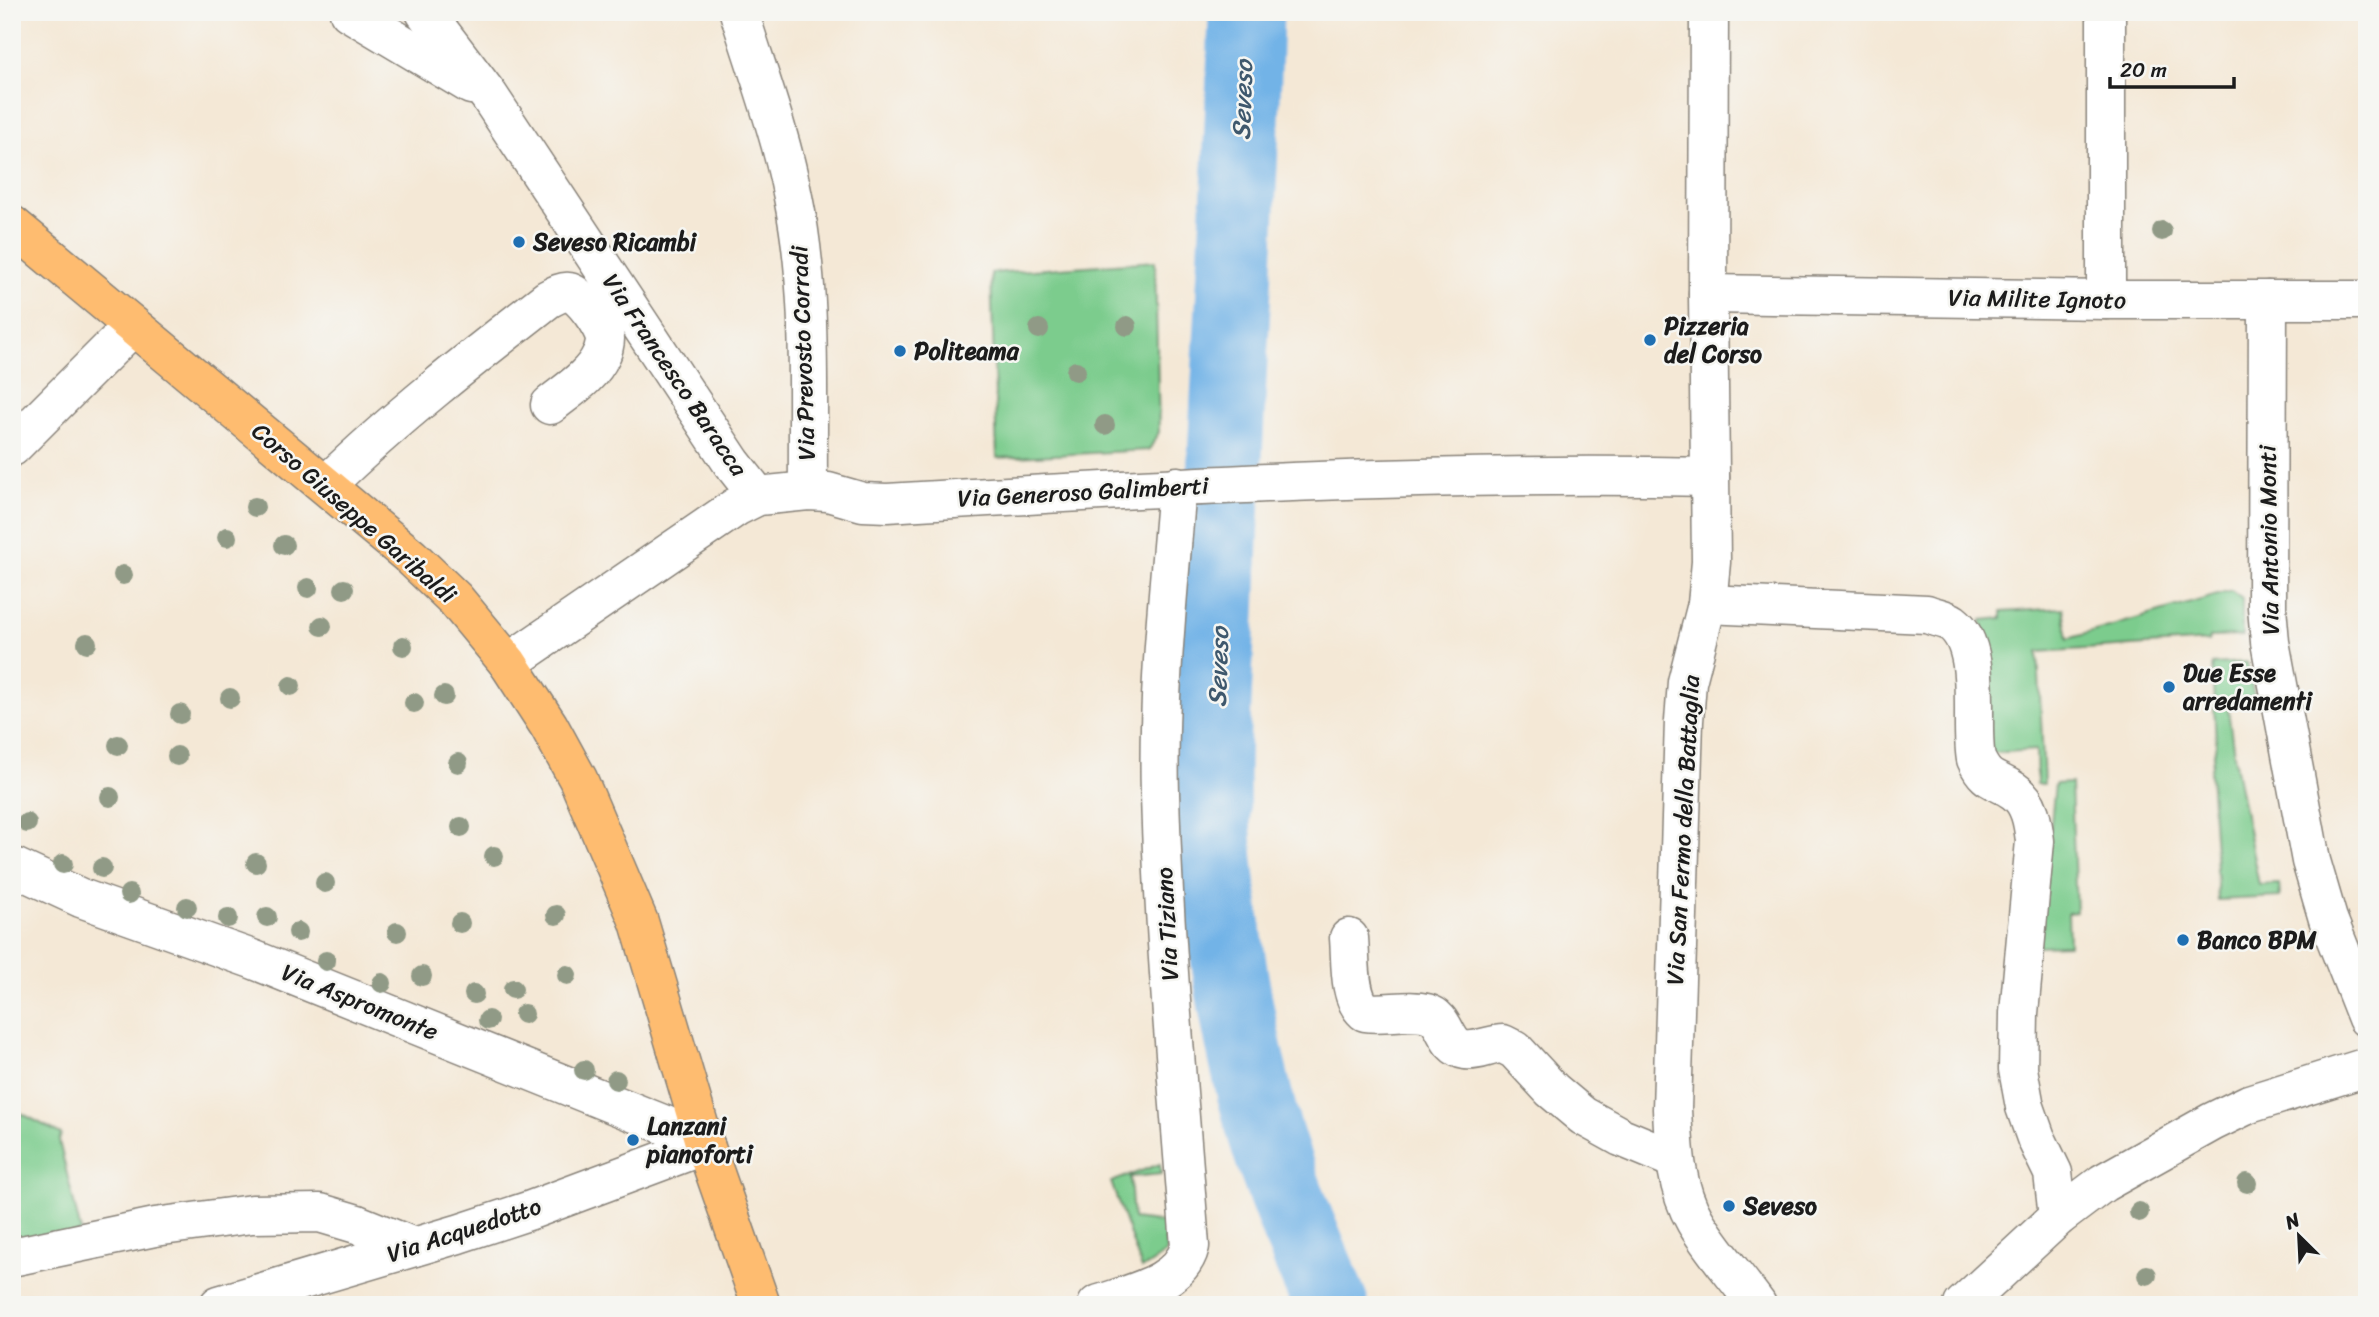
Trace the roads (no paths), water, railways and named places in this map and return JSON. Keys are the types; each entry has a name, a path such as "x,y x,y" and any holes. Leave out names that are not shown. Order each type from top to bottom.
{"main road":[{"name":"Corso Giuseppe Garibaldi","path":"12,225 411,557 446,591 508,663 549,726 578,779 639,922 705,1145 761,1305"}],"street":[{"path":"349,12 489,96"},
{"name":"Via Francesco Baracca","path":"425,12 489,96 732,463 758,496"},
{"name":"Via Prevosto Corradi","path":"740,12 793,198 800,245 807,321 807,491"},
{"name":"Via San Fermo della Battaglia","path":"1709,12 1711,562 1707,604 1687,682 1684,721 1672,1109 1674,1159 1683,1194 1694,1220 1755,1304"},
{"path":"2106,12 2106,300"},
{"path":"326,485 361,451 489,345 548,299 569,292 587,307 605,339 602,355 590,371 550,405"},
{"name":"Via Milite Ignoto","path":"1708,294 2106,300 2367,300"},
{"name":"Via Antonio Monti","path":"2268,300 2267,607 2270,642 2290,759 2319,895 2367,1018"},
{"path":"12,447 133,326"},
{"name":"Via Generoso Galimberti","path":"508,663 736,507 758,496 807,491 828,492 863,502 887,503 1188,486 1531,475 1710,477"},
{"name":"Via Tiziano","path":"1097,1305 1166,1278 1179,1269 1187,1258 1189,1246 1165,918 1160,792 1161,688 1188,486"},
{"path":"1707,604 1927,614 1952,623 1967,643 1972,666 1976,759 1983,773 1991,780 2016,792 2026,804 2032,820 2035,841 2019,1013 2018,1069 2025,1107 2053,1173 2058,1217"},
{"name":"Via Aspromonte","path":"12,866 81,898 252,959 665,1125 705,1145"},
{"path":"1349,938 1354,992 1357,1005 1366,1012 1425,1012 1436,1017 1457,1048 1467,1051 1503,1044 1515,1050 1552,1090 1583,1116 1621,1137 1674,1159"},
{"path":"1963,1305 2058,1217 2103,1184 2249,1104 2367,1067"},
{"name":"Via Acquedotto","path":"219,1305 531,1210 705,1145"},
{"path":"12,1257 155,1227 252,1214 320,1213 357,1224 414,1247"}],"waterway":[{"name":"Seveso","path":"1246,12 1213,726 1213,827 1228,961 1254,1094 1286,1194 1331,1305"}],"place":[{"name":"Seveso Ricambi","path":"519,242"},
{"name":"Pizzeria del Corso","path":"1650,340"},
{"name":"Politeama","path":"900,351"},
{"name":"Due Esse arredamenti","path":"2169,687"},
{"name":"Banco BPM","path":"2183,940"},
{"name":"Lanzani pianoforti","path":"633,1140"},
{"name":"Seveso","path":"1729,1206"}]}
